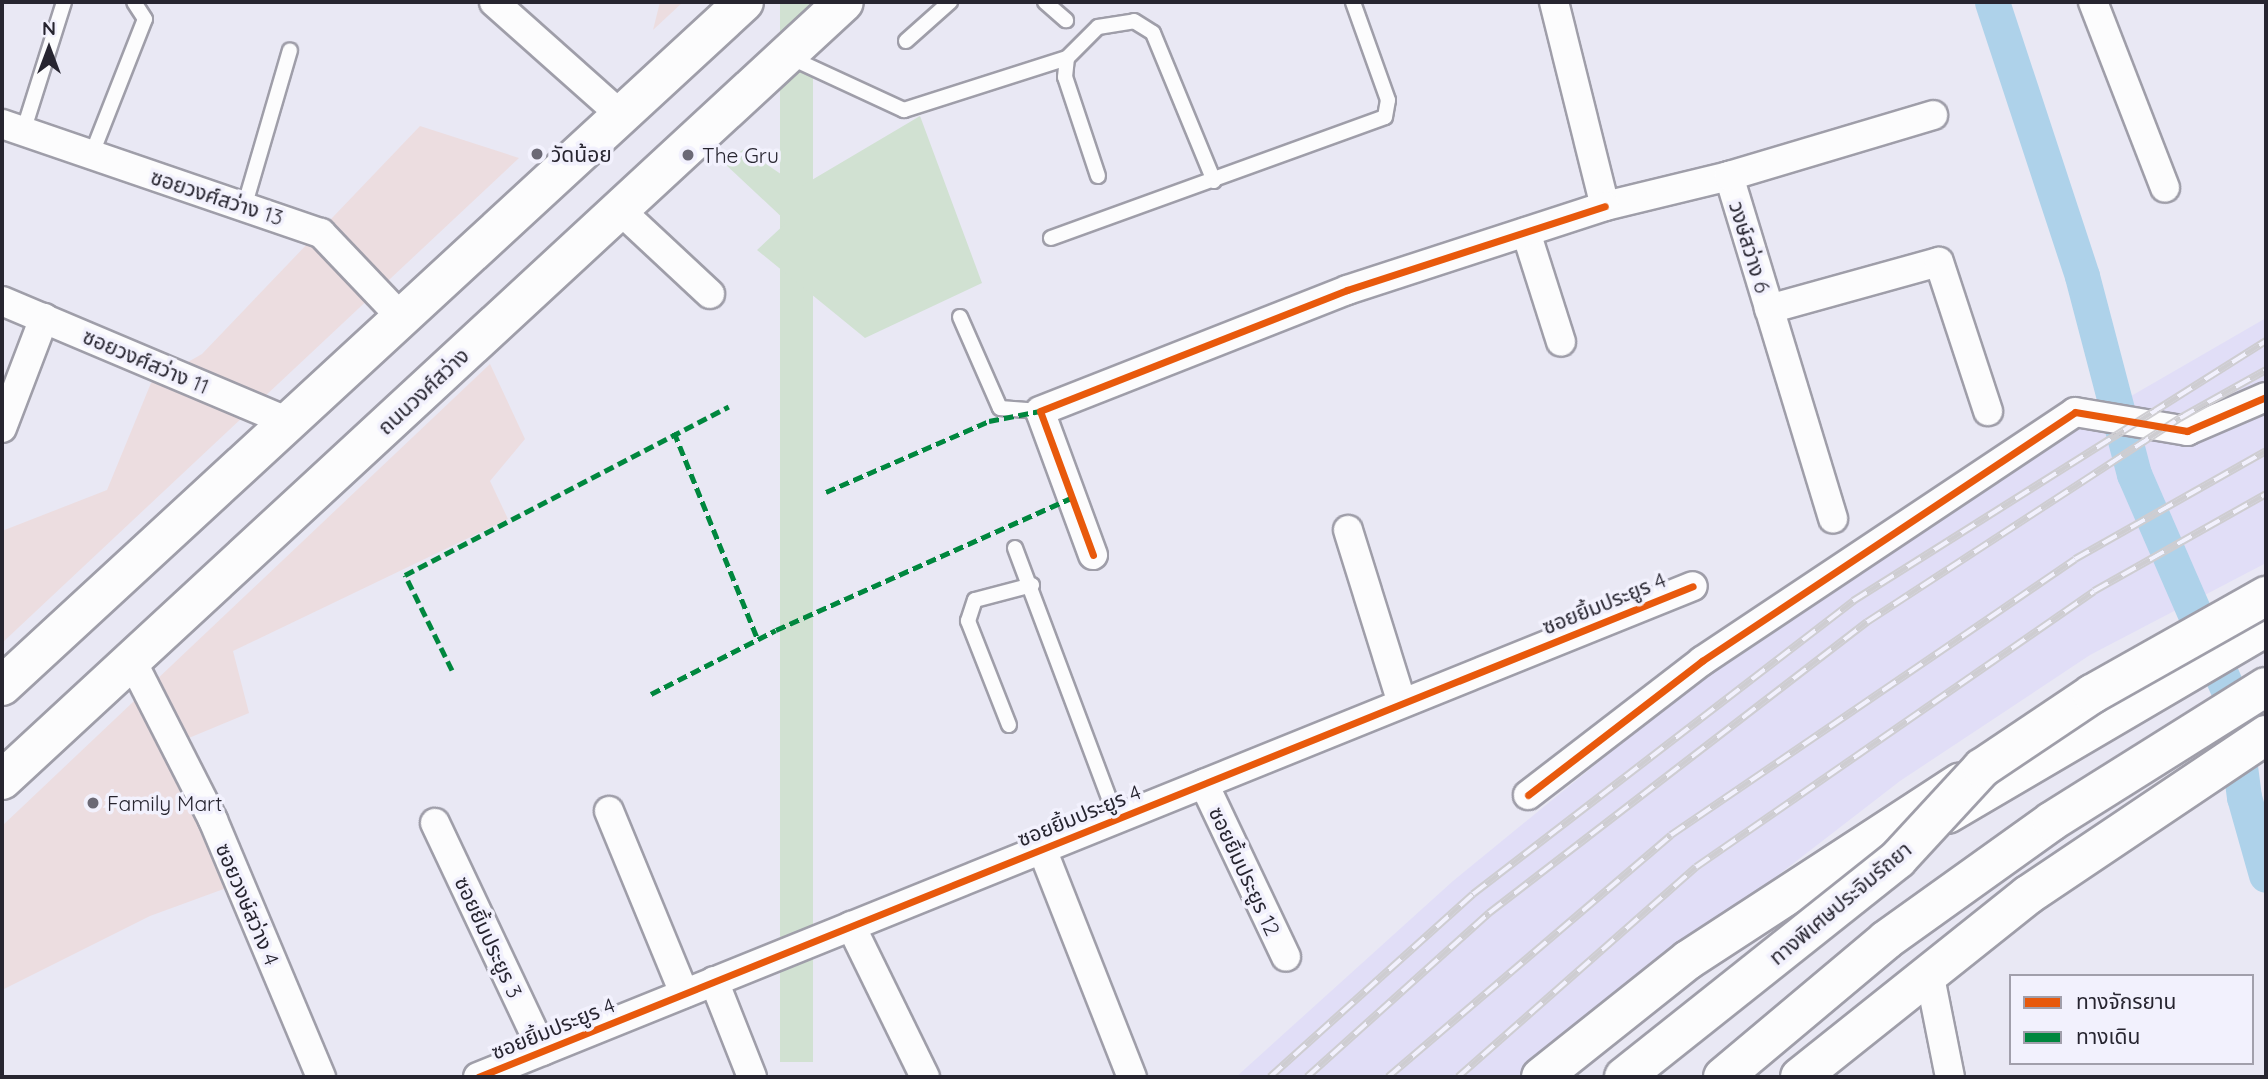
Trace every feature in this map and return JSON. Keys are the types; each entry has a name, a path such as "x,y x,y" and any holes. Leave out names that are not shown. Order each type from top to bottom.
{"main road":[{"path":"2,686 744,2"},
{"name":"ถนนวงศ์สว่าง","path":"2,780 844,2"},
{"name":"ทางพิเศษประจิมรัถยา","path":"1624,1077 1898,859 1982,768 2092,694 2266,596"},
{"path":"1636,1077 1851,884 1973,797 2266,627"},
{"path":"1723,1077 1886,940 2040,829 2266,687"},
{"path":"1800,1077 1929,972 2161,804 2266,735"},
{"path":"1541,1077 1688,960 1982,768"}],"street":[{"path":"494,2 621,115"},
{"path":"1554,2 1605,206"},
{"path":"2093,2 2165,188"},
{"path":"1729,176 1933,115"},
{"name":"ซอยวงศ์สว่าง 13","path":"12,128 91,156 245,204 321,233 401,318"},
{"name":"วงษ์สว่าง 6","path":"1040,411 1347,290 1605,206 1729,176 1833,519"},
{"path":"620,210 710,294"},
{"path":"1526,232 1561,342"},
{"path":"1769,309 1939,262 1988,411"},
{"name":"ซอยวงศ์สว่าง 11","path":"2,301 289,422"},
{"path":"2,428 44,318"},
{"path":"1528,795 1702,661 2075,412 2119,422 2187,431 2266,397"},
{"path":"1040,411 1093,555"},
{"path":"1348,530 1402,704"},
{"name":"ซอยยิ้มประยูร 4","path":"486,1076 684,993 1693,586"},
{"name":"ซอยวงษ์สว่าง 4","path":"131,659 213,820 321,1077"},
{"name":"ซอยยิ้มประยูร 12","path":"1204,784 1286,957"},
{"path":"609,811 684,993"},
{"name":"ซอยยิ้มประยูร 3","path":"435,823 543,1051"},
{"path":"1042,849 1132,1077"},
{"path":"851,926 925,1077"},
{"path":"1929,972 1950,1077"},
{"path":"714,981 752,1077"}],"lane":[{"path":"12,128 64,2"},
{"path":"91,156 145,19 134,2"},
{"path":"906,41 950,2"},
{"path":"1045,2 1066,20"},
{"path":"1051,238 1385,117 1388,100 1353,2"},
{"path":"786,55 904,110 1067,58 1098,27 1134,21 1153,33 1214,181"},
{"path":"245,204 290,50"},
{"path":"1067,58 1065,77 1098,176"},
{"path":"960,317 1000,408 1040,411"},
{"path":"1015,548 1032,586 1117,819"},
{"path":"1009,725 968,621 975,600 1032,586"}],"shaded area":[{"path":"660,2 683,2 653,30"},
{"path":"420,126 519,158 2,643 2,531 107,490 151,383 202,354"},
{"path":"2266,318 2266,563 2090,655 1900,781 1517,1077 1236,1077 1453,881 1705,675 2062,436"},
{"path":"490,364 525,439 490,481 508,519 233,651 249,713 184,740 251,879 150,916 2,990 2,826"}],"green space":[{"path":"780,2 813,2 813,1062 780,1062"},
{"path":"920,116 982,283 865,338 757,250 787,222 724,163 744,149 800,187"}],"waterway":[{"path":"1992,2 2082,276 2134,474 2231,697 2244,797 2266,875"}],"railway":[{"path":"1270,1077 1473,894 1853,601 2266,341"},
{"path":"1307,1077 1489,913 1867,622 2180,418 2266,370"},
{"path":"1388,1077 1671,835 2075,559 2266,451"},
{"path":"1458,1077 1696,867 2094,591 2266,494"}],"marked path":[{"path":"452,670 405,575 729,406"},
{"path":"826,492 989,421 1040,411"},
{"path":"674,432 758,640"},
{"path":"651,694 776,630 1071,498"}],"cycle path":[{"path":"1093,555 1040,411 1347,290 1605,206"},
{"path":"1528,795 1702,661 2075,412 2187,431 2266,397"},
{"path":"478,1077 1693,586"}],"place":[{"name":"วัดน้อย","path":"537,154"},
{"name":"The Gru","path":"688,155"},
{"name":"Family Mart","path":"93,803"}]}
